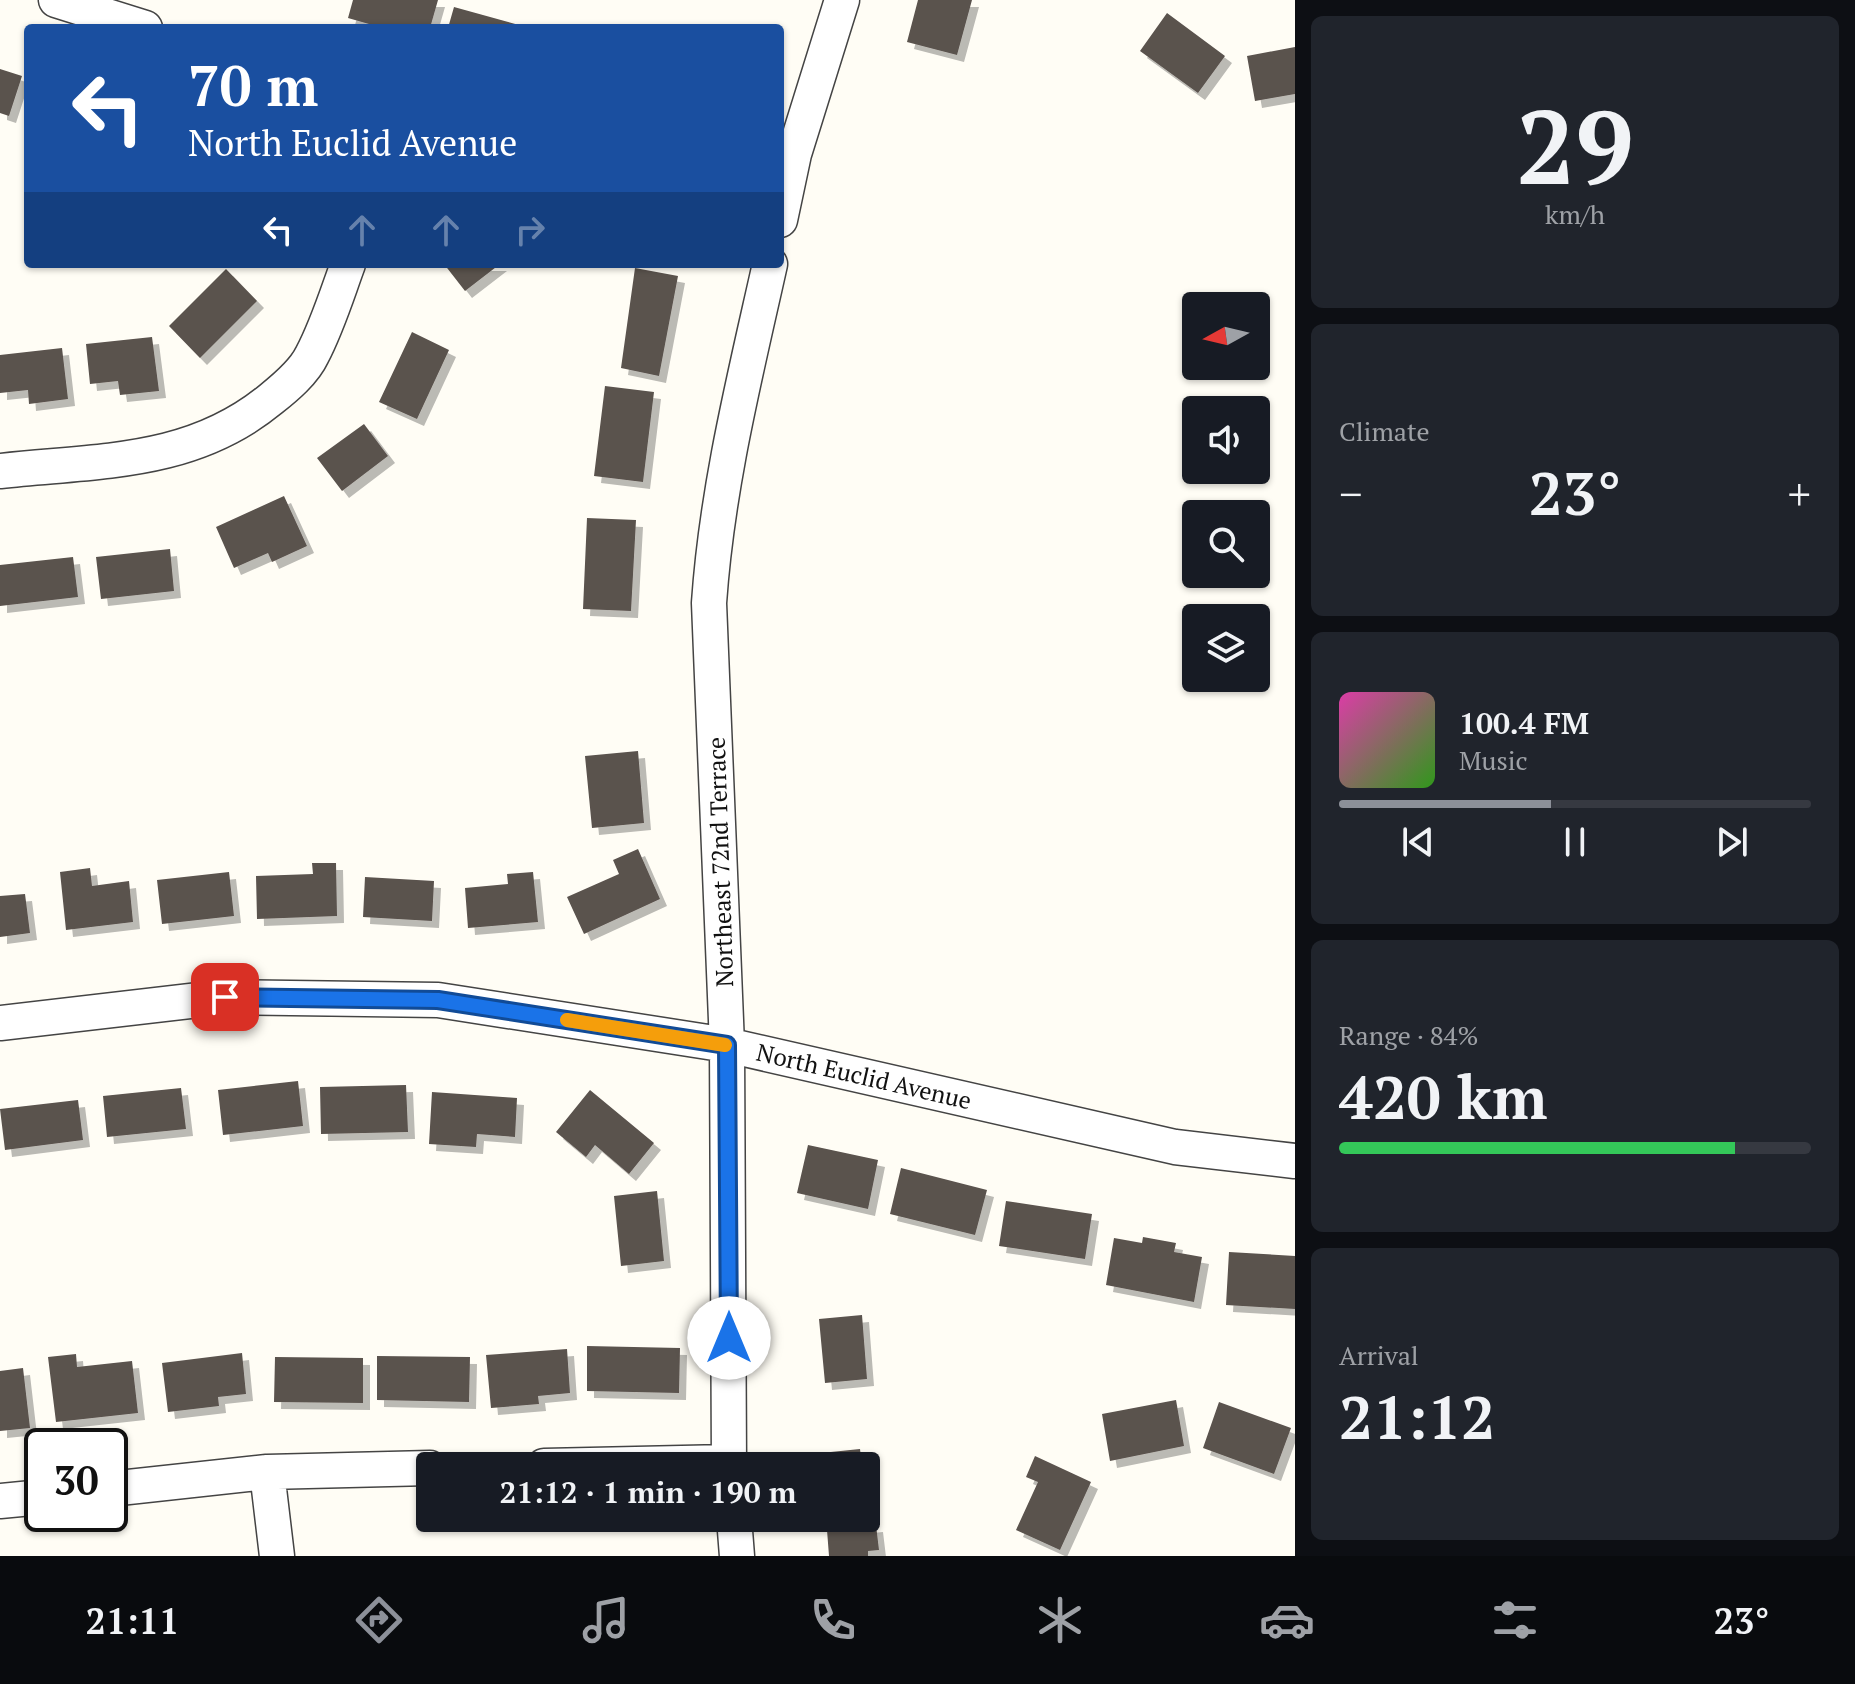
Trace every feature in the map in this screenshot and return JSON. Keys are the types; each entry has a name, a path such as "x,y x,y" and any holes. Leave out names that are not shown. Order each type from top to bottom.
{"street":[{"path":"56,0 132,24"},
{"path":"784,201 794,154 842,0"},
{"path":"0,471 172,452 213,438 251,416 285,388 312,357 346,268"},
{"name":"Northeast 72nd Terrace","path":"729,1452 727,1045 709,603 714,534 726,466 769,268"},
{"name":"North Euclid Avenue","path":"0,1023 225,997 438,1000 727,1045 1175,1147 1295,1161"},
{"path":"128,1487 267,1472 416,1468"},
{"path":"267,1472 277,1556"},
{"path":"0,1501 24,1499"},
{"path":"735,1532 737,1556"}],"building":[{"path":"353,0 438,0 431,24 369,24 348,18"},
{"path":"918,0 972,0 957,55 907,42"},
{"path":"454,7 515,24 449,24"},
{"path":"1167,13 1225,56 1198,93 1140,51"},
{"path":"1295,47 1295,94 1255,101 1247,56"},
{"path":"0,69 22,76 9,116 0,113"},
{"path":"447,268 495,268 465,291"},
{"path":"635,268 678,276 659,376 621,368"},
{"path":"226,269 257,301 200,358 169,326"},
{"path":"412,332 449,350 417,419 379,402"},
{"path":"152,337 159,391 120,395 118,381 90,384 86,344"},
{"path":"62,348 68,399 29,404 28,390 0,393 0,355"},
{"path":"605,386 654,392 643,482 594,476"},
{"path":"364,424 388,456 342,491 317,458"},
{"path":"284,496 307,546 272,562 268,553 234,568 216,527"},
{"path":"587,518 636,520 631,611 583,609"},
{"path":"170,549 174,591 101,599 96,557"},
{"path":"73,557 78,597 0,606 0,565"},
{"path":"638,751 644,823 592,828 585,756"},
{"path":"638,849 660,899 584,934 567,897 619,874 613,860"},
{"path":"312,863 336,863 337,916 257,919 256,876 313,874"},
{"path":"90,868 92,886 129,881 133,922 66,930 60,872"},
{"path":"229,872 234,916 162,924 157,880"},
{"path":"533,872 538,922 468,928 465,888 508,884 507,874"},
{"path":"365,877 434,881 432,921 363,917"},
{"path":"25,894 30,933 0,937 0,896"},
{"path":"298,1081 303,1126 223,1135 218,1090"},
{"path":"406,1085 408,1132 321,1134 320,1087"},
{"path":"181,1088 186,1129 107,1137 103,1096"},
{"path":"590,1090 654,1143 629,1174 595,1145 586,1157 556,1132"},
{"path":"432,1092 517,1098 515,1137 477,1134 476,1147 429,1144"},
{"path":"78,1100 83,1140 5,1150 0,1109"},
{"path":"808,1145 878,1160 868,1209 797,1193"},
{"path":"901,1168 987,1190 975,1235 890,1214"},
{"path":"657,1191 664,1261 621,1266 614,1196"},
{"path":"1006,1201 1092,1214 1085,1259 999,1246"},
{"path":"1143,1237 1176,1243 1174,1252 1202,1257 1194,1302 1106,1285 1114,1238 1142,1243"},
{"path":"1229,1252 1295,1256 1295,1309 1226,1305"},
{"path":"862,1315 867,1379 825,1383 819,1319"},
{"path":"587,1346 680,1348 679,1393 587,1391"},
{"path":"567,1349 570,1393 538,1396 539,1404 491,1408 486,1355"},
{"path":"242,1353 246,1394 218,1397 219,1406 168,1412 162,1363"},
{"path":"76,1354 77,1367 132,1361 138,1413 56,1422 48,1357"},
{"path":"377,1356 470,1357 469,1402 377,1400"},
{"path":"275,1357 363,1358 363,1403 274,1402"},
{"path":"23,1368 30,1428 0,1431 0,1371"},
{"path":"1176,1400 1184,1446 1110,1461 1102,1414"},
{"path":"1219,1402 1291,1428 1274,1474 1203,1448"},
{"path":"860,1449 860,1452 831,1452"},
{"path":"1035,1456 1091,1482 1060,1550 1016,1530 1038,1482 1026,1477"},
{"path":"827,1532 877,1532 879,1550 868,1551 868,1556 829,1556"}],"slow traffic":[{"path":"567,1020 725,1045"}],"route":[{"path":"225,997 438,1000 727,1045 729,1338"}]}
